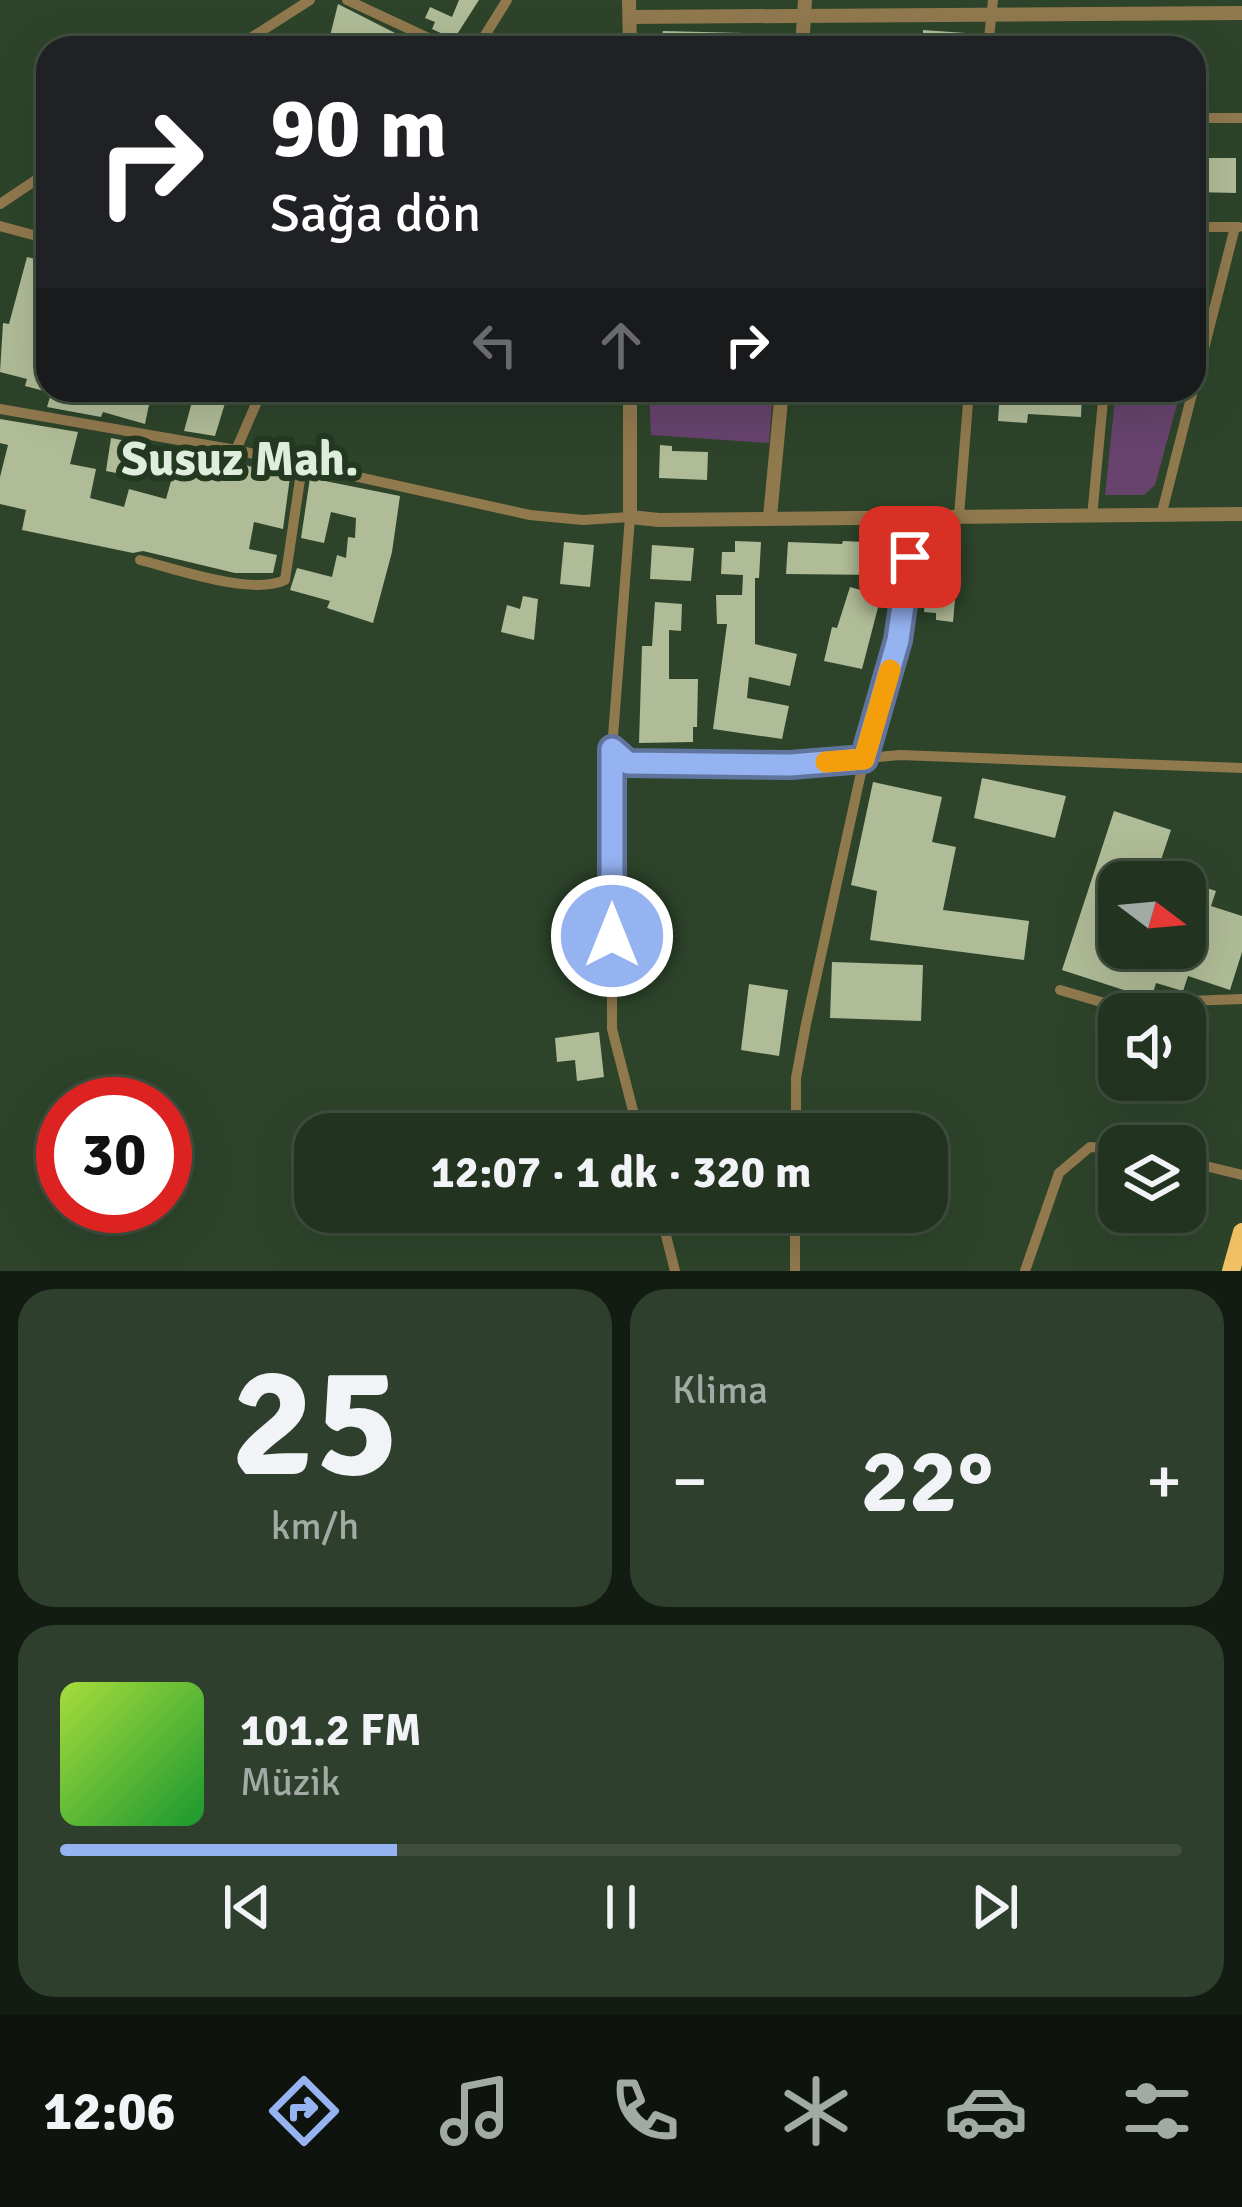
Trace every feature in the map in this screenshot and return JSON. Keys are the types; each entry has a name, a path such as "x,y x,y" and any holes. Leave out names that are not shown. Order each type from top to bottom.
{"highway":[{"path":"1231,1271 1242,1232"}],"street":[{"path":"254,36 310,0"},
{"path":"347,0 424,36"},
{"path":"484,36 507,0"},
{"path":"629,0 630,36"},
{"path":"803,36 805,0"},
{"path":"988,36 993,0"},
{"path":"630,17 1242,13"},
{"path":"1206,118 1242,118"},
{"path":"0,204 36,180"},
{"path":"0,226 36,236"},
{"path":"1206,227 1239,227 1206,346"},
{"path":"236,450 257,402"},
{"path":"630,402 630,517 612,749 612,1029 634,1113"},
{"path":"770,517 781,402"},
{"path":"959,516 968,402"},
{"path":"1092,517 1103,402"},
{"path":"1161,515 1191,402"},
{"path":"0,409 236,450 530,515 583,520 1242,514"},
{"path":"140,560 211,578 272,585 285,580 302,466"},
{"path":"797,1113 799,1060 864,759 898,640 916,516"},
{"path":"612,749 628,763 790,765 900,755 1242,768"},
{"path":"1060,990 1108,1004 1242,999"},
{"path":"1025,1271 1059,1172 1090,1147 1098,1148"},
{"path":"1206,1166 1242,1174"},
{"path":"665,1233 675,1271"},
{"path":"794,1271 795,1233"}],"shaded area":[{"path":"650,402 772,402 769,443 651,435"},
{"path":"1115,402 1178,402 1155,485 1144,495 1105,495"}],"building":[{"path":"459,0 479,0 456,36 432,29 435,22 425,18 430,7 452,17"},
{"path":"338,4 399,35 399,36 330,36"},
{"path":"923,30 980,34 980,36 837,36 837,33 923,35"},
{"path":"663,31 784,34 784,36 662,36"},
{"path":"1206,158 1236,158 1236,193 1206,192"},
{"path":"27,257 36,259 36,389 25,386 27,379 0,372 3,323 9,324"},
{"path":"48,402 150,402 145,424 103,412 101,417 47,407"},
{"path":"192,402 225,402 215,436 184,431"},
{"path":"999,402 1082,402 1081,417 1028,414 1027,423 998,421"},
{"path":"0,419 78,432 70,464 96,469 90,498 124,507 129,489 166,499 173,474 133,467 132,476 106,471 111,438 290,477 283,529 254,522 249,549 277,555 273,573 235,573 22,530 26,510 0,504 0,477 8,445 0,443"},
{"path":"660,445 672,446 672,451 708,452 707,480 659,478"},
{"path":"310,478 400,496 392,552 373,623 327,608 330,601 290,590 297,568 332,577 337,555 346,558 348,537 355,538 356,518 331,512 324,543 301,538"},
{"path":"735,541 761,542 759,578 755,578 755,644 797,654 790,686 749,677 747,698 789,706 782,739 713,729 727,624 717,624 716,595 742,595 743,575 721,574 722,552 735,552"},
{"path":"564,542 594,545 590,587 560,584"},
{"path":"788,542 884,543 883,575 786,574"},
{"path":"652,545 694,548 691,581 650,579"},
{"path":"926,586 956,588 953,622 936,620 936,613 924,612"},
{"path":"850,587 881,596 862,669 824,661 832,627 837,628"},
{"path":"523,596 538,599 534,640 501,632 507,605 520,609"},
{"path":"655,602 682,604 681,631 669,630 669,679 698,679 693,742 639,743 642,646 652,646"},
{"path":"982,778 1066,796 1055,838 974,818"},
{"path":"873,782 942,797 932,842 956,847 943,910 1029,921 1024,960 870,940 877,891 851,885"},
{"path":"1114,811 1171,830 1161,861 1098,861 1098,969 1206,969 1206,888 1216,891 1211,906 1242,916 1242,952 1230,990 1188,976 1183,991 1156,983 1153,993 1133,993 1062,970"},
{"path":"832,962 923,965 921,1021 830,1018"},
{"path":"749,984 788,990 779,1056 741,1050"},
{"path":"599,1032 604,1077 577,1081 575,1060 557,1062 555,1038"}],"slow traffic":[{"path":"826,762 864,759 890,670"}],"district":[{"name":"Susuz Mah.","path":"240,458"}],"route":[{"path":"612,936 612,749 628,763 790,765 864,759 898,640 910,557"}]}
